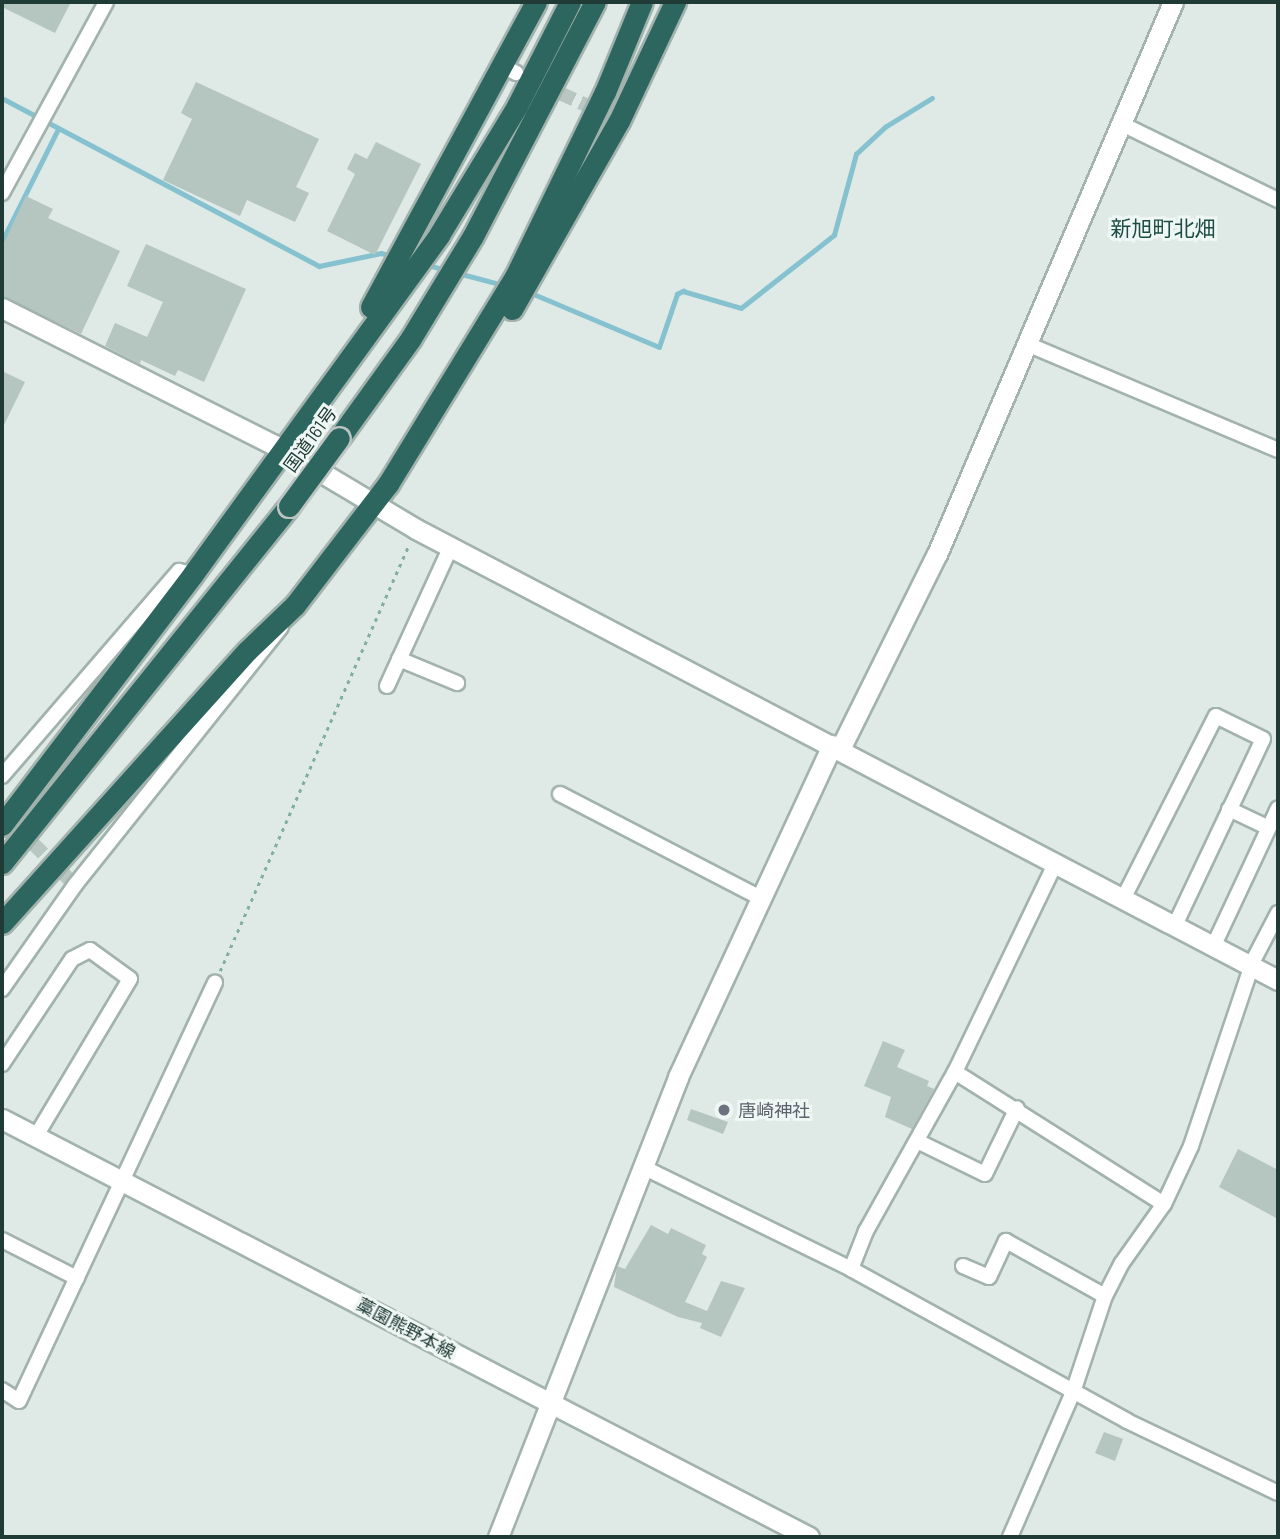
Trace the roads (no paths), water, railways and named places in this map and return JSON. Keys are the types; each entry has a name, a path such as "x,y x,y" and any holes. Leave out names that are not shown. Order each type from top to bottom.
{"highway":[{"path":"408,260 509,70 536,2"},
{"path":"2,825 194,574 341,365 408,260 517,106 570,2"},
{"name":"国道161号","path":"2,863 289,506 339,438 458,261 595,2"},
{"path":"2,923 247,651 295,605 373,500 452,384 470,380 518,287 642,2"},
{"path":"518,287 619,121 674,2"}],"street":[{"path":"2,193 106,2"},
{"path":"498,1537 645,1168 678,1077 761,898 937,554 1173,2"},
{"path":"598,111 619,121"},
{"path":"1120,123 1278,200"},
{"path":"2,308 282,449 373,500 416,529 1278,980"},
{"path":"1027,344 1278,450"},
{"path":"387,686 450,546"},
{"path":"2,776 178,571 194,574"},
{"path":"2,989 75,885 257,663 295,605"},
{"path":"399,659 457,683"},
{"path":"1123,900 1216,716 1263,739 1174,927"},
{"path":"560,794 761,898"},
{"path":"1213,947 1275,820 1229,809"},
{"path":"851,1269 866,1230 919,1142 955,1072 1055,864"},
{"path":"1010,1537 1073,1392 1105,1296 1164,1204 1191,1146 1253,969 1254,959 1278,913"},
{"path":"2,1064 72,959 90,950 130,979 36,1136"},
{"path":"2,1390 19,1401 215,983"},
{"path":"955,1072 1017,1108 1164,1204"},
{"path":"919,1142 985,1174 1017,1108"},
{"name":"藁園熊野本線","path":"2,1119 809,1537"},
{"path":"645,1168 851,1269 1073,1392 1278,1493"},
{"path":"2,1240 77,1278"},
{"path":"963,1266 989,1277 1006,1241 1105,1296"}],"waterway":[{"path":"2,98 319,266 381,253 392,256"},
{"path":"529,292 659,347 677,294 683,291 741,308 834,235 856,154 885,127 932,98"},
{"path":"2,241 58,129"},
{"path":"424,264 446,270"},
{"path":"458,273 503,285"}],"tunnel":[{"path":"542,85 599,111"},
{"path":"3,814 75,885"}],"place":[{"name":"唐崎神社","path":"724,1110"}],"district":[{"name":"新旭町北畑","path":"1163,228"}]}
